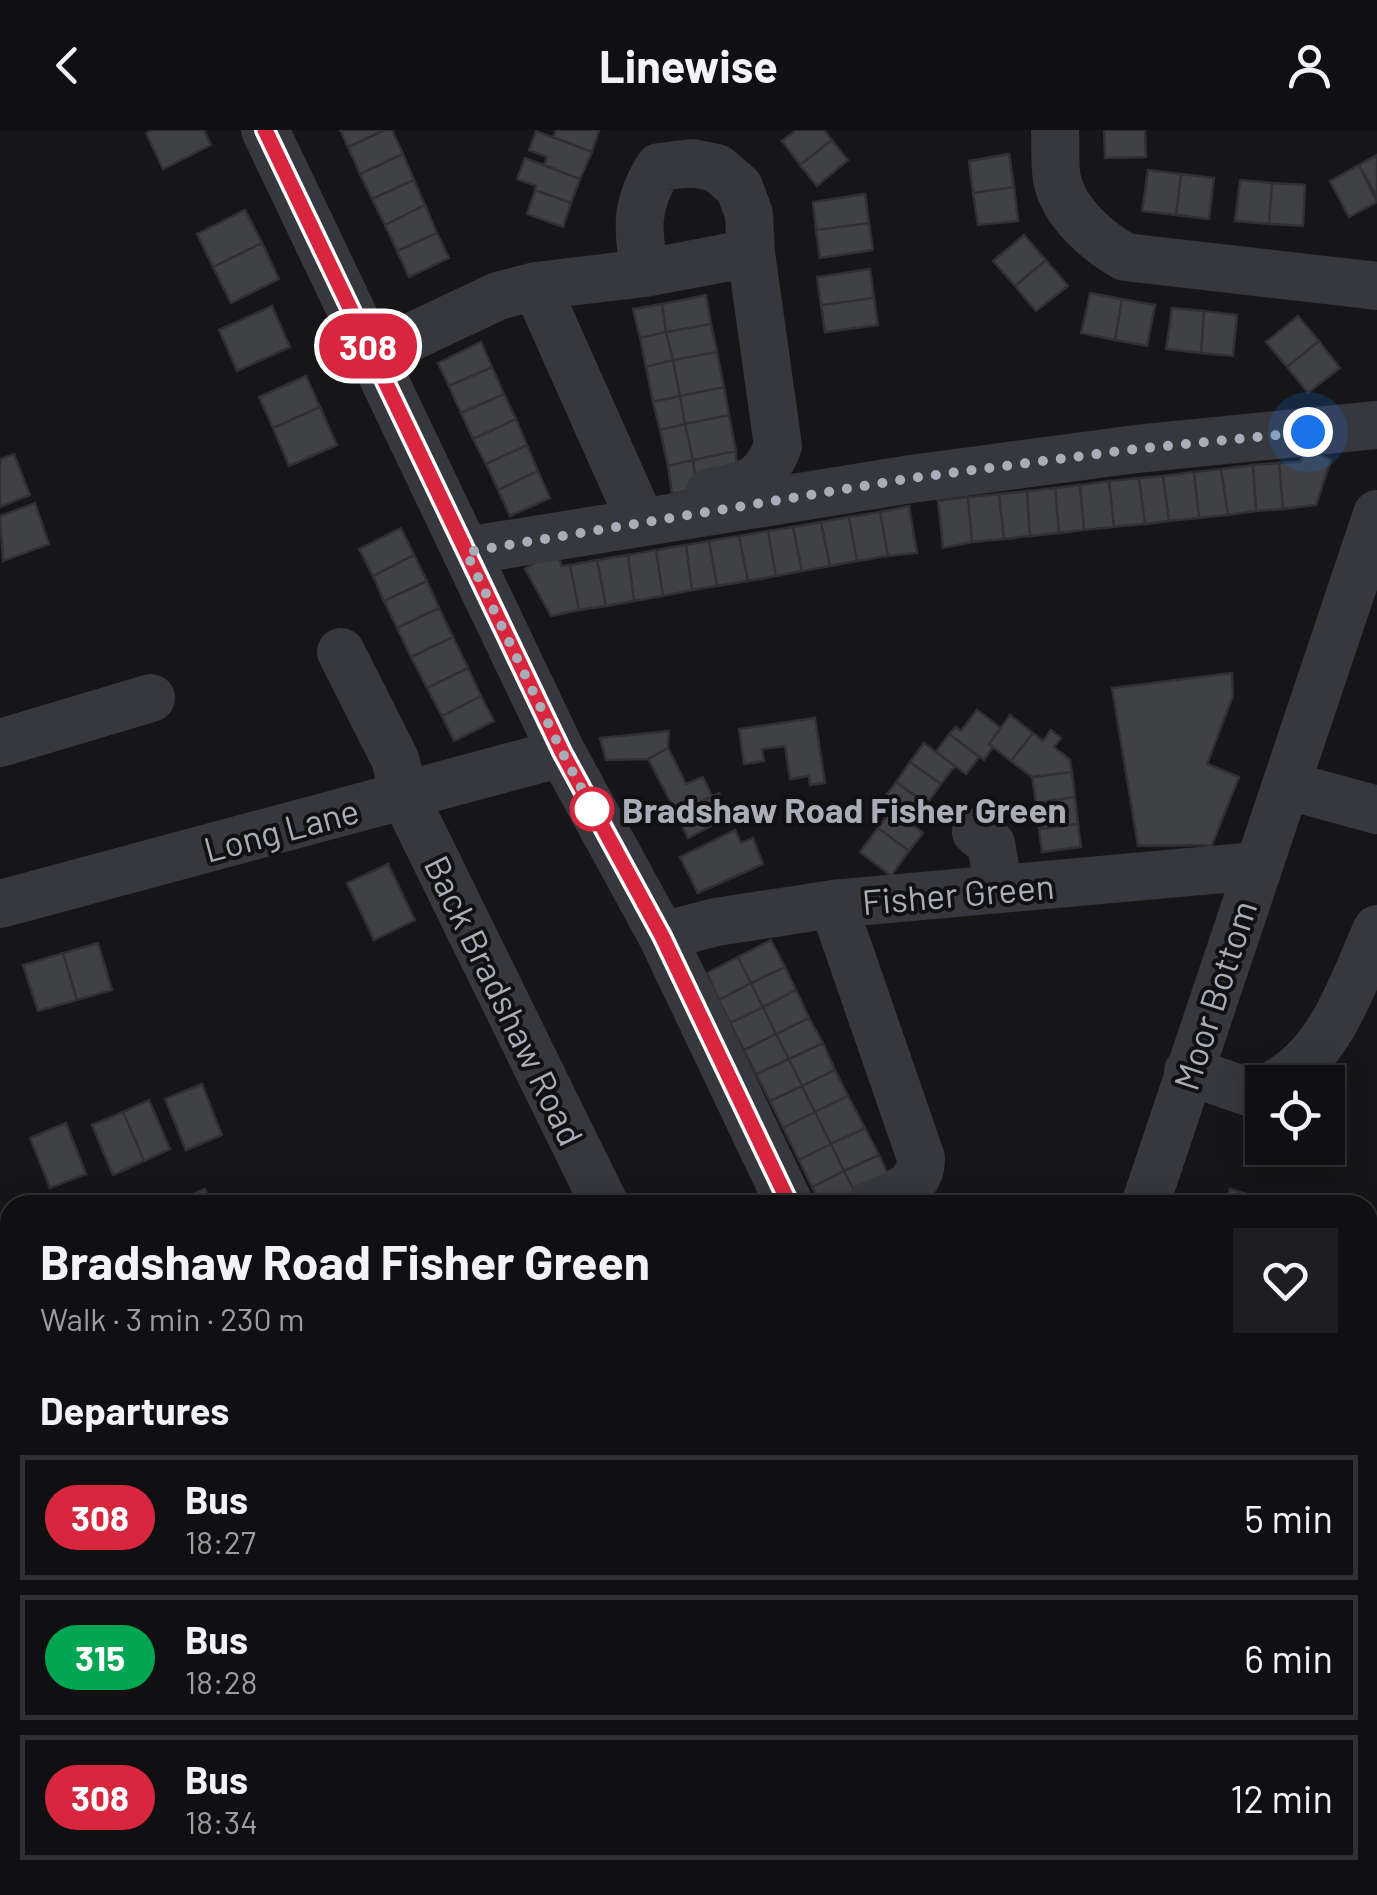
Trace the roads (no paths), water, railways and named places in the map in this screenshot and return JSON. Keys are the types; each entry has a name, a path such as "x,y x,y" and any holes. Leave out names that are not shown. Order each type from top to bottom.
{"street":[{"path":"265,130 562,752 662,936 785,1195"},
{"path":"1055,130 1057,182 1074,213 1099,242 1125,257 1377,286"},
{"path":"461,542 749,484 769,468 778,446 750,253 749,214 739,187 717,168 692,162 660,166 644,192 638,232 645,273"},
{"path":"373,355 498,296 536,286 645,273 750,253"},
{"path":"536,286 634,506"},
{"path":"461,542 1136,449 1377,424"},
{"name":"Moor Bottom","path":"1148,1195 1377,514"},
{"name":"Back Bradshaw Road","path":"341,652 395,758 404,795 600,1195"},
{"path":"0,743 152,698"},
{"name":"Long Lane","path":"0,904 562,752"},
{"path":"1286,786 1377,810"},
{"path":"976,832 991,844 999,888"},
{"name":"Fisher Green","path":"662,936 716,922 834,904 999,888 1099,865 1256,866"},
{"path":"834,904 921,1158 921,1172 914,1183 890,1195"},
{"path":"1301,1065 1331,1031 1377,928"},
{"path":"1188,1072 1245,1091"}],"place":[{"name":"Bradshaw Road Fisher Green","path":"592,809"}]}
